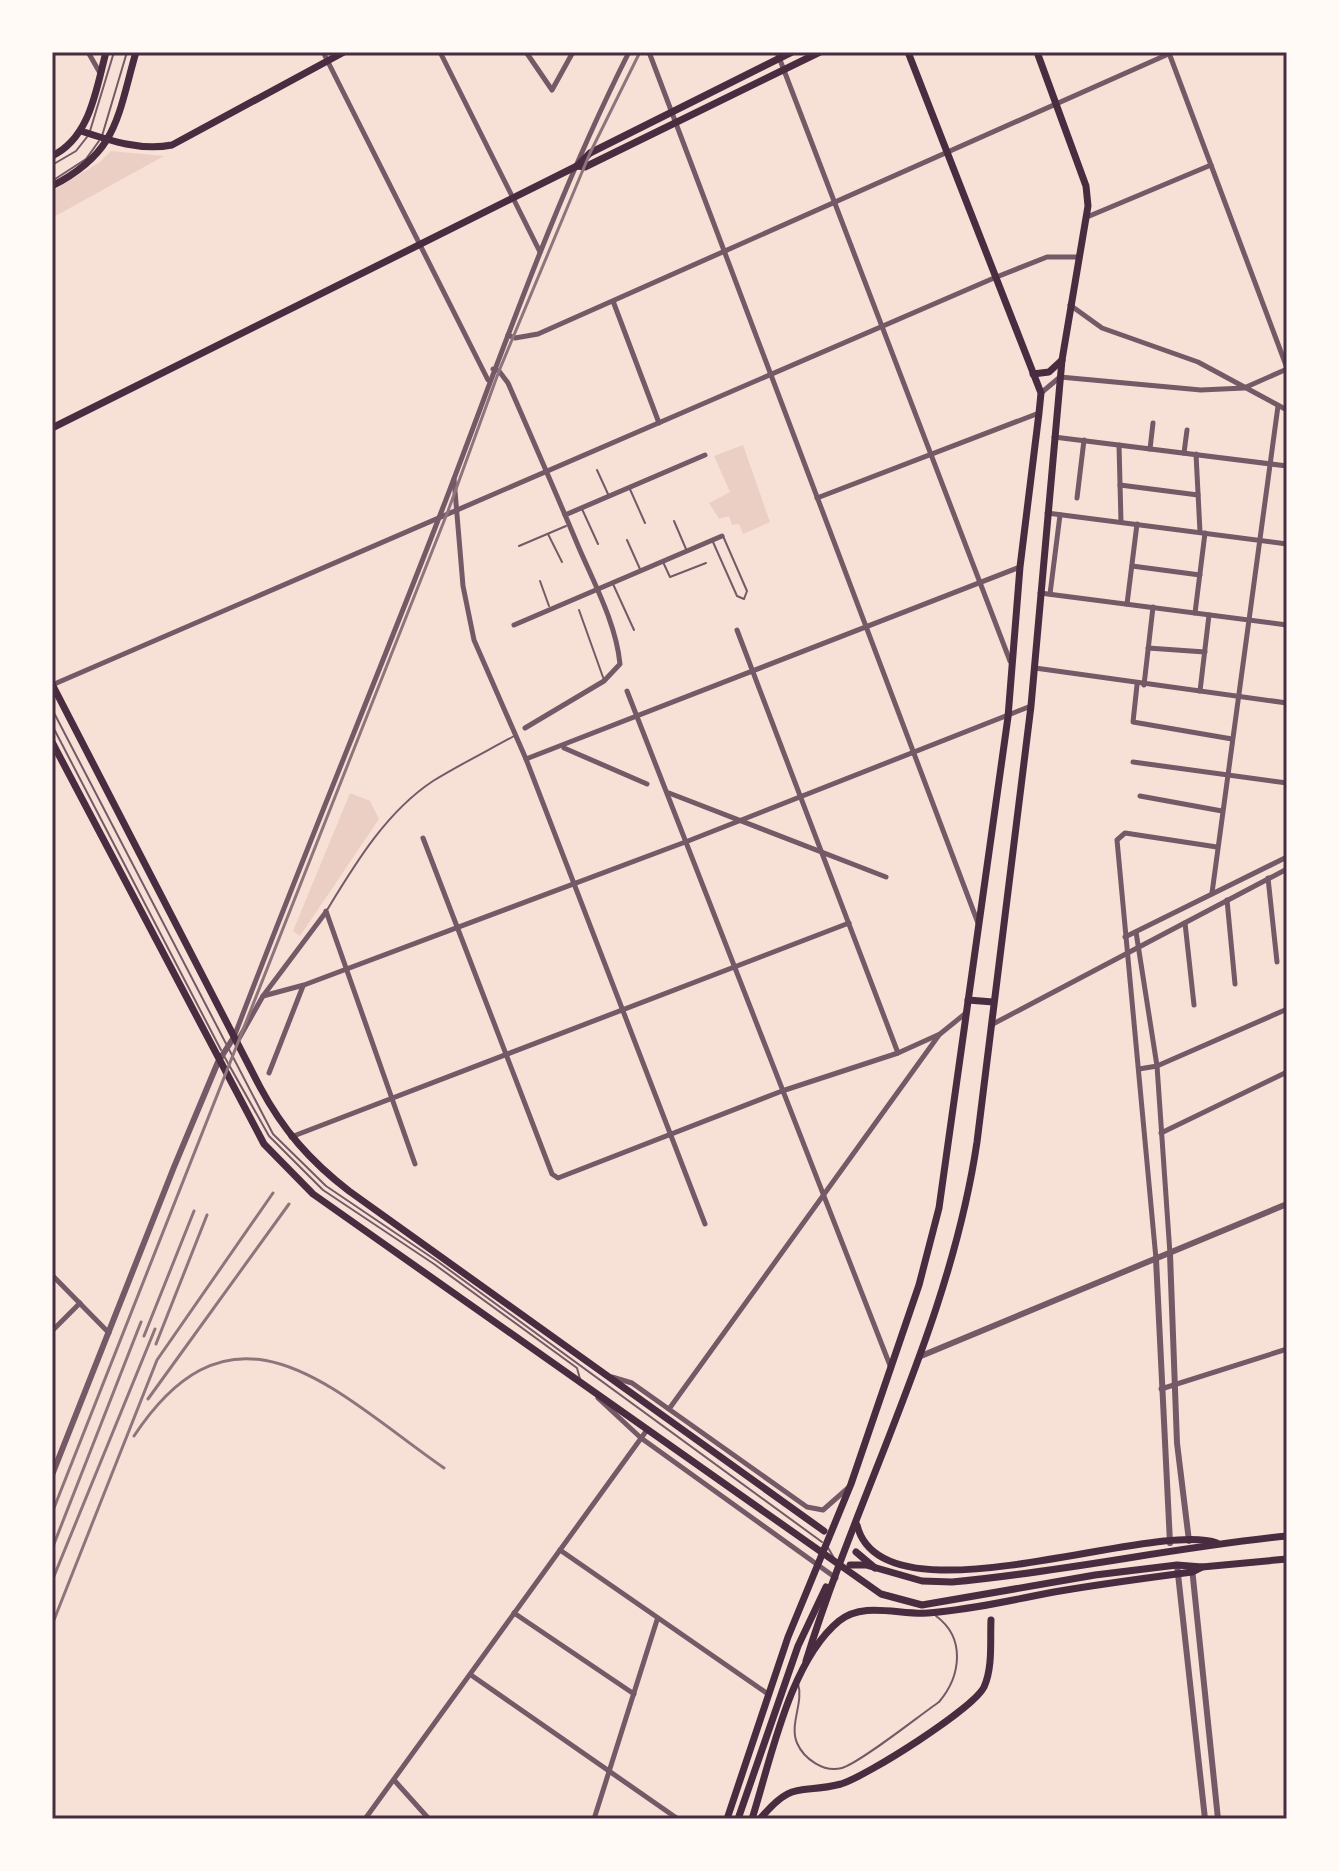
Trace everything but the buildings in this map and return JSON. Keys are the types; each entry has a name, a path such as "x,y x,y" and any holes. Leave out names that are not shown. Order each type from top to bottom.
{"main road":[{"path":"52,156 68,148 85,132 106,52"},
{"path":"52,184 87,165 105,139 136,52"},
{"path":"85,132 155,148 172,145 344,52"},
{"path":"52,428 577,166 590,153 671,114 778,55 792,52"},
{"path":"577,166 585,167 674,126 820,52"},
{"path":"727,1819 768,1694 851,1484 891,1368 939,1208 1008,717 1010,661 1041,393 908,52"},
{"path":"752,1819 837,1574 921,1356 968,1205 1031,706 1062,360 1069,304 1086,218 1086,186 1037,52"},
{"path":"1033,374 1049,372 1062,360"},
{"path":"52,684 235,1040 275,1114 306,1156 349,1191 824,1531"},
{"path":"52,742 218,1062 264,1144 313,1194 872,1589 922,1605 1031,1587 1287,1559"},
{"path":"968,1000 993,1002"},
{"path":"857,1523 864,1544 873,1551 907,1564 955,1570 1006,1567 1189,1541 1209,1540 1217,1543"},
{"path":"850,1565 922,1581 952,1582 1217,1543 1287,1536"},
{"path":"856,1552 876,1569"},
{"path":"805,1663 835,1625 855,1612 906,1614 948,1611 1178,1570"},
{"path":"952,1582 964,1588"},
{"path":"738,1819 798,1646 826,1587"},
{"path":"760,1819 793,1791 846,1782 900,1751 975,1701 988,1674 991,1620"}],"street":[{"path":"88,52 100,73"},
{"path":"323,52 488,381"},
{"path":"440,52 540,253"},
{"path":"526,52 552,90 573,52"},
{"path":"235,1040 440,515 488,381 590,131 629,52"},
{"path":"649,52 674,126 980,926"},
{"path":"508,335 515,338 538,334 1170,53 1287,368 1244,388 1201,390 1060,377 1041,393"},
{"path":"778,55 1010,661"},
{"path":"1086,218 1211,165"},
{"path":"52,684 456,508 882,329 994,278 1047,257 1078,257"},
{"path":"613,301 659,423"},
{"path":"1069,304 1102,328 1198,362 1287,410"},
{"path":"493,369 499,371 508,383 547,471 597,589 618,647 620,664 616,672 604,681 525,728"},
{"path":"1212,893 1278,406"},
{"path":"817,498 1039,413"},
{"path":"1150,449 1153,423"},
{"path":"1184,453 1187,430"},
{"path":"1054,437 1287,466"},
{"path":"1077,498 1084,440"},
{"path":"1119,445 1121,522"},
{"path":"1195,613 1203,532 1196,454"},
{"path":"565,515 705,455"},
{"path":"454,478 463,586 474,640 526,759 705,1224"},
{"path":"1120,485 1198,495"},
{"path":"1047,513 1287,544"},
{"path":"1050,594 1060,515"},
{"path":"1127,604 1137,524"},
{"path":"514,625 722,536"},
{"path":"1132,566 1200,575"},
{"path":"526,759 1020,567"},
{"path":"1040,593 1287,625"},
{"path":"1153,607 1133,722 1232,739"},
{"path":"1200,691 1209,615"},
{"path":"737,630 898,1053"},
{"path":"1148,648 1205,652"},
{"path":"1034,668 1287,703"},
{"path":"627,691 891,1368"},
{"path":"263,996 304,985 688,841 1031,706"},
{"path":"562,747 647,784"},
{"path":"1133,762 1287,783"},
{"path":"669,793 886,877"},
{"path":"1140,796 1222,811"},
{"path":"1170,1543 1160,1390 1156,1259 1117,840 1125,833 1217,847"},
{"path":"423,838 459,925 552,1174 558,1178 782,1091 898,1053 940,1034 967,1012"},
{"path":"1125,937 1287,857"},
{"path":"990,1026 1287,869"},
{"path":"1268,878 1277,962"},
{"path":"1227,900 1235,984"},
{"path":"326,911 415,1164"},
{"path":"52,1475 218,1062 326,911"},
{"path":"291,1137 849,923"},
{"path":"1184,923 1194,1005"},
{"path":"1136,932 1141,947 1157,1066 1170,1254 1178,1454 1189,1541"},
{"path":"269,1073 304,985"},
{"path":"1139,1069 1157,1066 1285,1010"},
{"path":"669,1409 940,1034"},
{"path":"1161,1133 1287,1072"},
{"path":"921,1356 1287,1204"},
{"path":"52,1275 109,1333"},
{"path":"52,1331 80,1303"},
{"path":"1160,1390 1287,1349"},
{"path":"609,1376 632,1383 807,1507 823,1510 831,1507 851,1484"},
{"path":"580,1381 641,1438 819,1567 837,1574"},
{"path":"365,1819 647,1430"},
{"path":"560,1550 768,1694"},
{"path":"1192,1569 1218,1819"},
{"path":"1178,1570 1205,1819"},
{"path":"514,1613 634,1694"},
{"path":"594,1819 657,1620"},
{"path":"471,1675 678,1819"},
{"path":"394,1780 429,1819"}],"lane":[{"path":"52,165 76,151 114,52"},
{"path":"105,139 127,52"},
{"path":"597,470 609,496"},
{"path":"629,487 645,523"},
{"path":"581,508 598,544"},
{"path":"674,521 686,550"},
{"path":"519,546 569,525"},
{"path":"548,533 562,562"},
{"path":"712,539 737,596 744,599 747,591 722,536"},
{"path":"627,540 641,570"},
{"path":"663,561 670,577 706,563"},
{"path":"540,581 550,610"},
{"path":"613,583 634,630"},
{"path":"579,610 604,681"},
{"path":"52,709 269,1136 323,1190 577,1368 580,1381"},
{"path":"52,725 273,1134 326,1186 437,1261 827,1547 837,1574"},
{"path":"326,911 363,851 430,783 515,735"},
{"path":"798,1681 802,1694 796,1741 812,1761 833,1769 846,1767 939,1702 956,1675 958,1652 950,1629 922,1605"}],"shaded area":[{"path":"111,151 164,156 52,218 52,191 100,162"},
{"path":"743,445 770,522 743,534 739,524 732,525 729,516 719,519 709,503 730,492 714,456"},
{"path":"350,793 370,801 379,819 300,936 293,931"}],"railway":[{"path":"52,1513 448,511 499,371 590,153 640,52"},
{"path":"52,1625 157,1360 273,1193"},
{"path":"148,1399 289,1204"},
{"path":"144,1336 194,1211"},
{"path":"156,1344 207,1215"},
{"path":"52,1549 141,1322"},
{"path":"52,1581 155,1329"},
{"path":"134,1436 172,1390 210,1365 248,1359 287,1366 325,1384 444,1468"}]}
